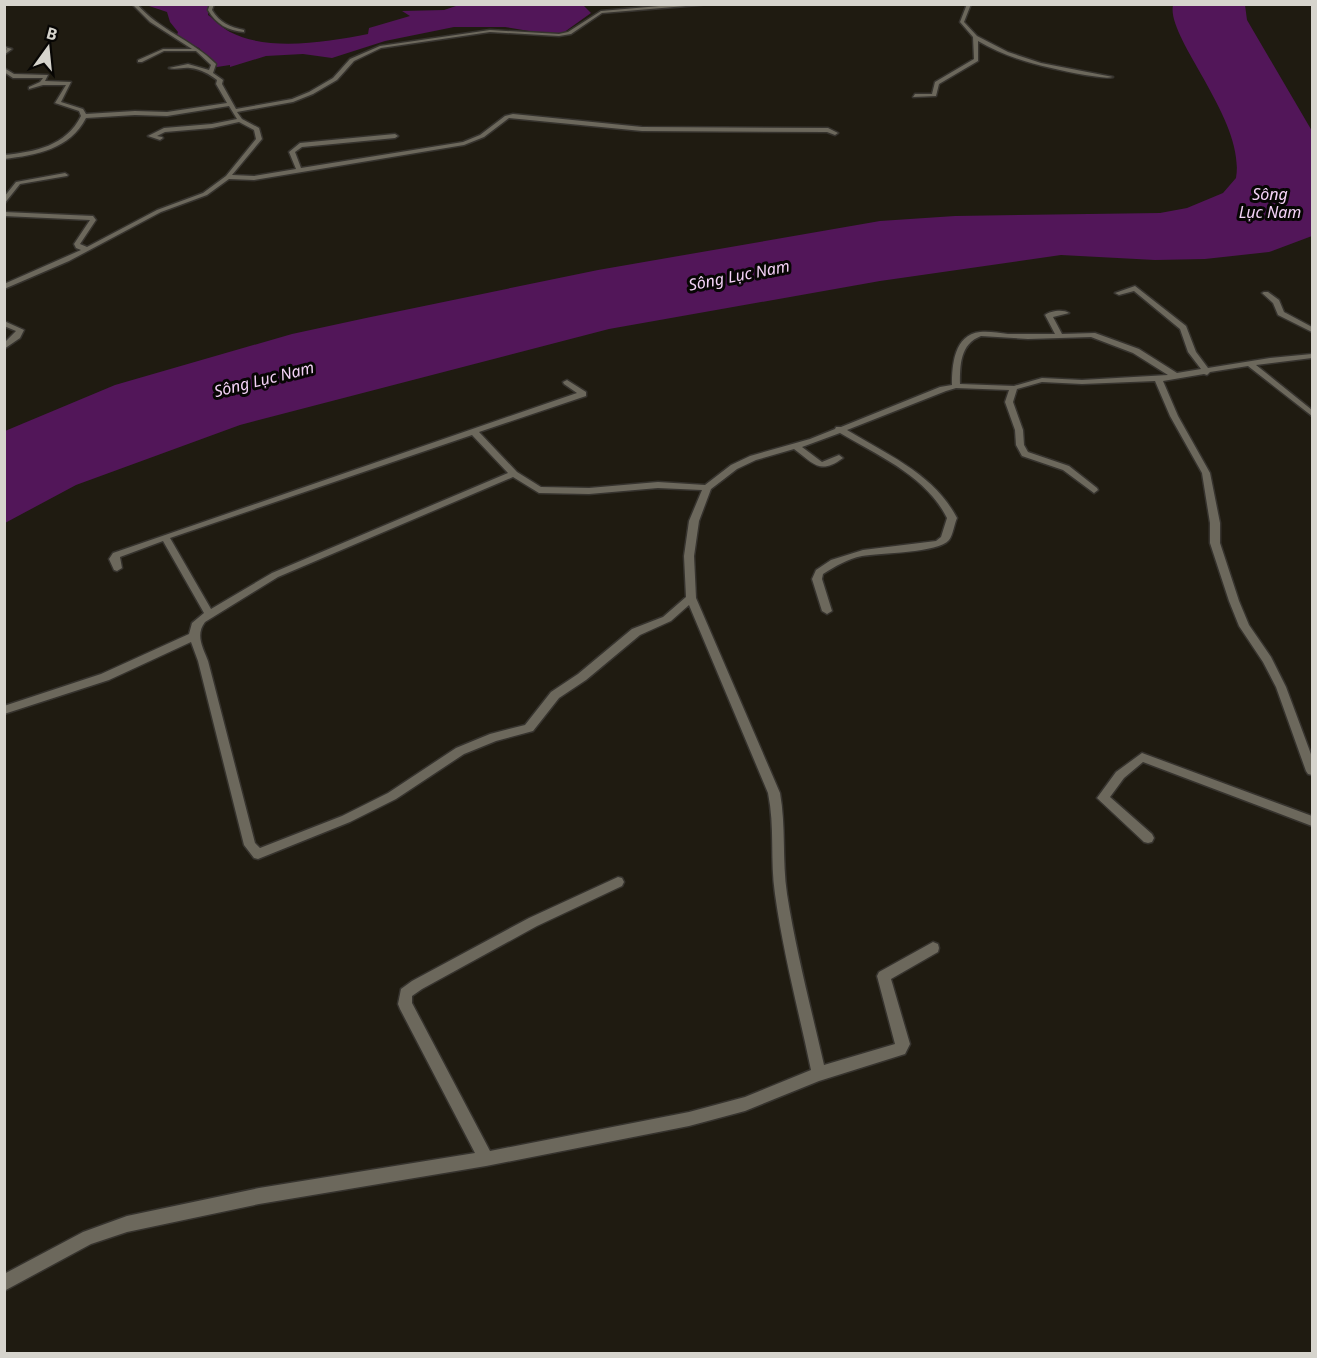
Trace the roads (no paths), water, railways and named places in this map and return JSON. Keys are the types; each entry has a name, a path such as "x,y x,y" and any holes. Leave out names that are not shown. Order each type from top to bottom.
{"street":[{"path":"134,4 141,13 175,38 199,51 214,65 210,72"},
{"path":"212,4 210,10 216,19 226,27 242,31"},
{"path":"234,111 302,97 335,79 352,60 380,47 490,31 559,35 569,33 601,12 708,4"},
{"path":"969,4 962,22 975,37 993,48 1059,69 1110,76"},
{"path":"915,96 934,95 938,83 974,61 975,37"},
{"path":"140,61 163,50 199,51"},
{"path":"4,288 89,249 159,211 205,194 228,177 259,139 257,129 240,120 234,111 219,84 220,80 210,72 188,66 172,68"},
{"path":"4,69 13,76 46,76 42,83"},
{"path":"31,88 42,83 70,83 58,103 81,110 84,116"},
{"path":"84,116 135,113 173,114 231,104"},
{"path":"4,157 36,152 64,140 79,127 84,116"},
{"path":"228,177 254,178 464,143 482,136 510,117 642,129 817,130 835,133"},
{"path":"160,138 151,136 164,130 212,126 240,120"},
{"path":"299,170 292,152 300,145 395,136"},
{"path":"4,202 18,183 64,175"},
{"path":"4,214 91,217 93,220 76,244 78,247 89,249"},
{"path":"1119,292 1131,288 1137,289 1180,325 1187,335 1192,352 1207,372"},
{"path":"1266,293 1276,302 1281,313 1312,330"},
{"path":"1059,335 1049,315 1065,313"},
{"path":"4,322 20,330 17,336 4,347"},
{"path":"956,386 957,362 963,344 973,335 1079,334 1102,338 1148,357 1177,377"},
{"path":"819,1074 782,901 779,813 774,793 691,598 689,556 694,520 707,488 734,467 753,458 797,447 934,391 956,386 1014,387 1042,380 1082,382 1158,379 1312,356"},
{"path":"1250,364 1312,414"},
{"path":"1158,379 1174,416 1206,473 1215,523 1215,543 1233,601 1244,626 1267,660 1281,687 1312,771"},
{"path":"117,568 114,558 116,555 475,433 582,394 567,382"},
{"path":"1014,387 1009,402 1020,430 1020,445 1025,454 1066,468 1094,490"},
{"path":"827,611 817,579 819,572 827,566 868,550 939,543 945,539 952,518 946,506 929,487 839,429"},
{"path":"475,433 514,474 534,489 589,491 658,485 707,488"},
{"path":"797,447 820,465 839,458"},
{"path":"514,474 275,575 198,623 194,636 203,661 250,845 258,854 346,819 392,796 460,752 494,737 530,728 555,695 582,677 636,632 667,619 691,598"},
{"path":"165,537 210,615"},
{"path":"4,710 105,677 194,636"},
{"path":"1148,838 1102,798 1120,775 1142,757 1312,821"},
{"path":"486,1159 405,1004 406,993 533,922 618,882"},
{"path":"4,1283 80,1241 127,1224 259,1196 486,1159 689,1119 745,1104 819,1074 900,1049 903,1044 884,976 933,948"}],"water":[{"path":"536,4 534,6 583,5 591,13 563,33 541,33 505,27 454,27 385,41 332,58 303,54 266,56 230,67 230,65 217,67 199,48 176,37 178,32 170,22 167,12 146,5 209,5 208,15 230,32 245,38 280,44 334,40 368,34 369,28 410,16 402,11 444,10 459,5"},
{"name":"Sông Lục Nam","path":"1173,5 1245,5 1247,20 1312,131 1312,236 1269,252 1205,259 1155,260 1061,255 880,281 609,329 240,425 76,485 5,523 5,431 115,385 292,334 598,270 880,221 955,216 1160,213 1187,208 1223,193 1236,178 1236,155 1219,106 1181,38 1174,20"}]}
